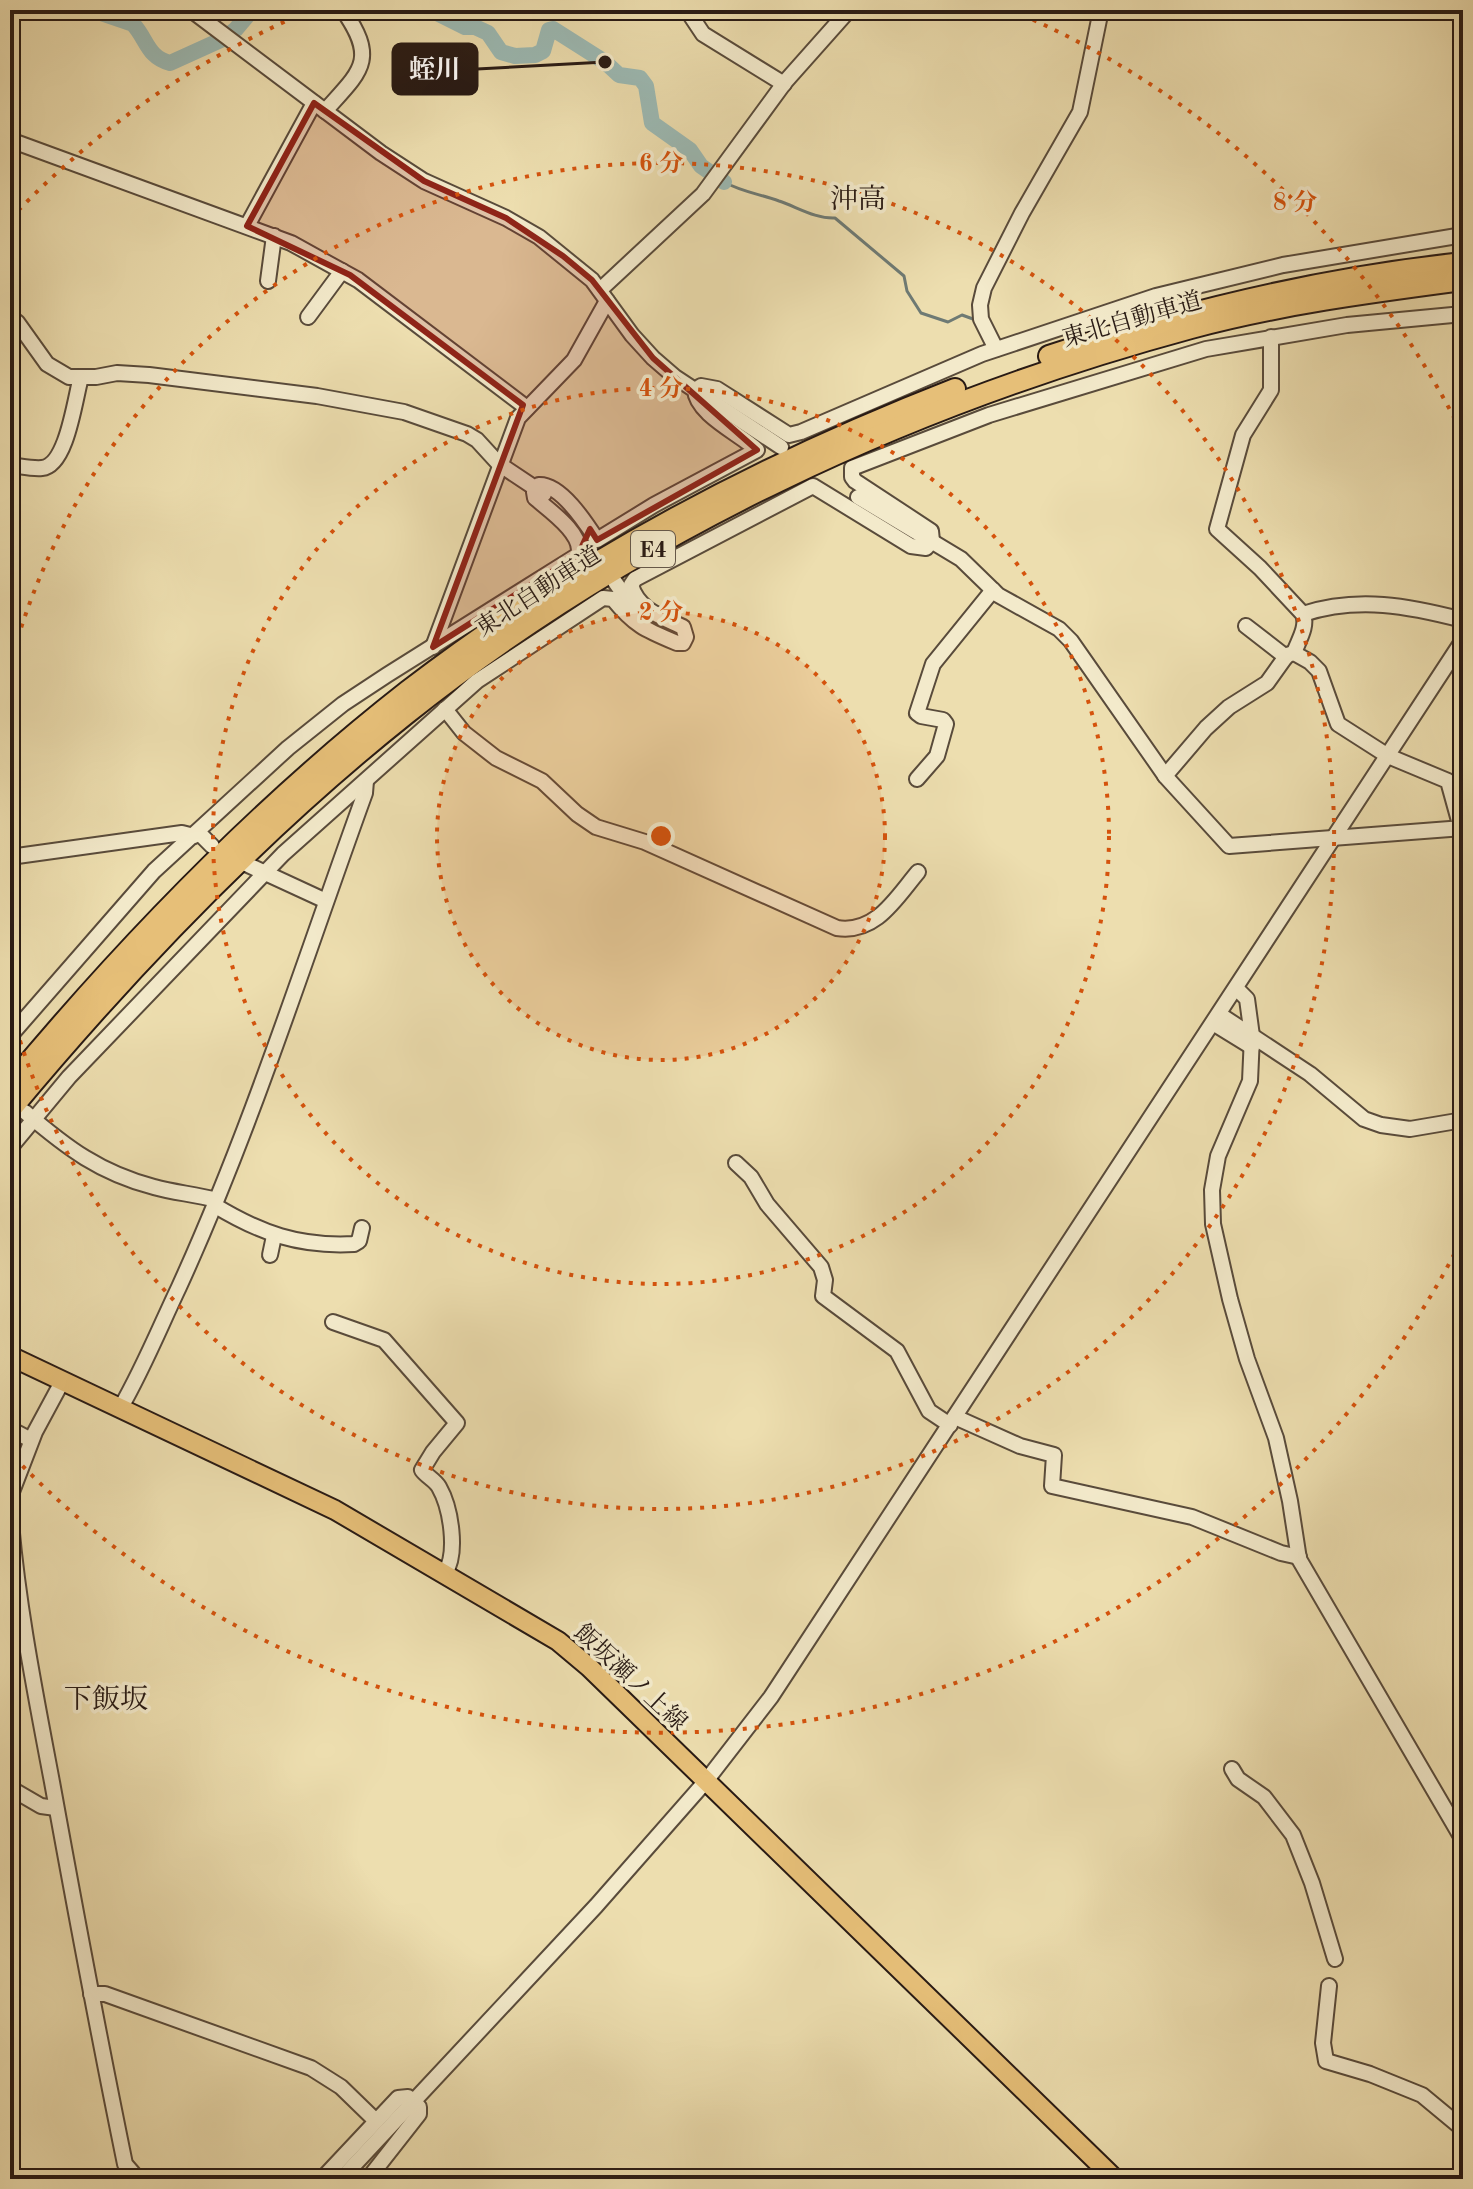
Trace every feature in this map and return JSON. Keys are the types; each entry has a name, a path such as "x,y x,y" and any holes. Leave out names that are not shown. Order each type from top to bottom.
{"highway":[{"name":"東北自動車道","path":"10,1085 102,979 196,880 368,723 518,614 666,522 840,436 981,380 1097,340 1190,313 1360,277 1463,276"},
{"name":"東北自動車道","path":"23,1113 126,975 262,839 327,780 408,712 480,659 555,607 676,535 845,450 1052,369 1194,327 1275,309 1463,276"}],"main road":[{"name":"飯坂瀬ノ上線","path":"10,1356 319,1502 558,1641 589,1667 1115,2179"}],"street":[{"path":"191,10 381,153 424,181 506,218 539,237 592,280 653,358 781,447"},
{"path":"247,226 320,107 348,86 362,64 361,40 343,10"},
{"path":"687,10 703,34 784,84"},
{"path":"433,647 518,418 574,360 603,296 703,194 784,84 849,10"},
{"path":"996,349 981,319 984,288 1022,213 1080,112 1101,10"},
{"path":"10,140 274,236 342,271 527,408"},
{"path":"695,390 701,386 717,389 789,435 996,349 1156,296 1283,265 1463,235"},
{"path":"268,281 274,236"},
{"path":"308,317 342,271"},
{"path":"686,639 683,627 640,603 632,589 633,580 811,486 911,546 922,549 931,543 931,531 855,481 852,468 989,415 1161,361 1271,337 1347,325 1463,314"},
{"path":"10,318 17,322 47,364 63,375 149,375 365,403 404,412 467,434 477,440 499,464 536,488 560,509 596,549"},
{"path":"1165,776 1206,728 1229,707 1267,683 1290,655 1306,620 1260,568 1217,529 1243,435 1271,390 1271,337"},
{"path":"10,465 43,468 58,459 81,377"},
{"path":"10,1036 154,871 260,773 343,704 578,555 578,541 550,508 535,498 539,485 546,484 558,493 580,515 597,540 654,505 757,450 707,411 697,401 695,390"},
{"path":"858,497 961,559 1009,603 1059,629 1071,641 1165,776 1229,846 1462,828 1448,781 1388,756 1338,724 1319,671 1303,657 1290,655 1246,626"},
{"path":"615,582 639,615 686,639"},
{"path":"917,779 937,756 946,724 943,720 917,713 933,664 993,590"},
{"path":"10,1148 23,1113 69,1077 264,873 477,681 603,598 613,599 640,627 677,643 683,643 686,639"},
{"path":"1303,614 1358,603 1388,603 1463,620"},
{"path":"341,2179 596,1906 706,1781 771,1697 1337,837 1463,640"},
{"path":"445,709 464,733 496,758 542,781 577,814 596,827 662,848 830,926 852,929 874,921 918,872"},
{"path":"121,1407 134,1385 237,1150 365,793 366,781"},
{"path":"10,857 182,833 196,834 212,846"},
{"path":"248,865 326,901"},
{"path":"1236,988 1247,999 1252,1042 1249,1083 1222,1145 1215,1172 1213,1224 1241,1341 1276,1438 1299,1557 1306,1573 1463,1840"},
{"path":"1216,1018 1310,1074 1364,1119 1410,1129 1463,1120"},
{"path":"23,1113 77,1155 110,1173 155,1187 183,1191 215,1203 274,1236 317,1244 354,1244 359,1241 362,1228"},
{"path":"736,1163 751,1177 767,1204 821,1267 825,1280 823,1296 897,1351 929,1411 1020,1446 1054,1455 1052,1486 1192,1517 1281,1553 1299,1557"},
{"path":"270,1255 274,1236"},
{"path":"333,1322 384,1340 457,1423 422,1470 441,1491 454,1541 445,1573"},
{"path":"10,1497 31,1440 63,1380"},
{"path":"10,1429 31,1440"},
{"path":"10,1511 13,1559 24,1632 91,1994 125,2164 138,2179"},
{"path":"1232,1769 1238,1779 1264,1797 1293,1835 1310,1875 1335,1959"},
{"path":"10,1788 41,1806 56,1808"},
{"path":"1329,1986 1323,2043 1326,2061 1370,2074 1422,2095 1463,2129"},
{"path":"91,1994 105,1994 311,2068 341,2087 376,2121"},
{"path":"322,2179 398,2098 408,2097 419,2107 419,2114 368,2179"}],"highlighted area":[{"path":"314,103 424,181 506,218 563,256 592,280 653,358 757,450 597,540 590,529 578,555 433,647 523,405 350,275 247,226"}],"waterway":[{"path":"92,10 133,24 152,52 170,63 223,39 252,10"},
{"path":"431,10 465,27 475,27 488,33 501,52 515,56 535,55 543,51 549,30 553,29 605,62 619,75 640,78 646,86 652,123 690,150 701,166 724,182"},
{"path":"724,182 814,215 835,218 904,276 907,291 921,313 948,322 962,315 973,319"}],"place":[{"name":"蛭川","path":"605,62"}],"district":[{"name":"沖高","path":"858,198"},
{"name":"下飯坂","path":"106,1698"}]}
